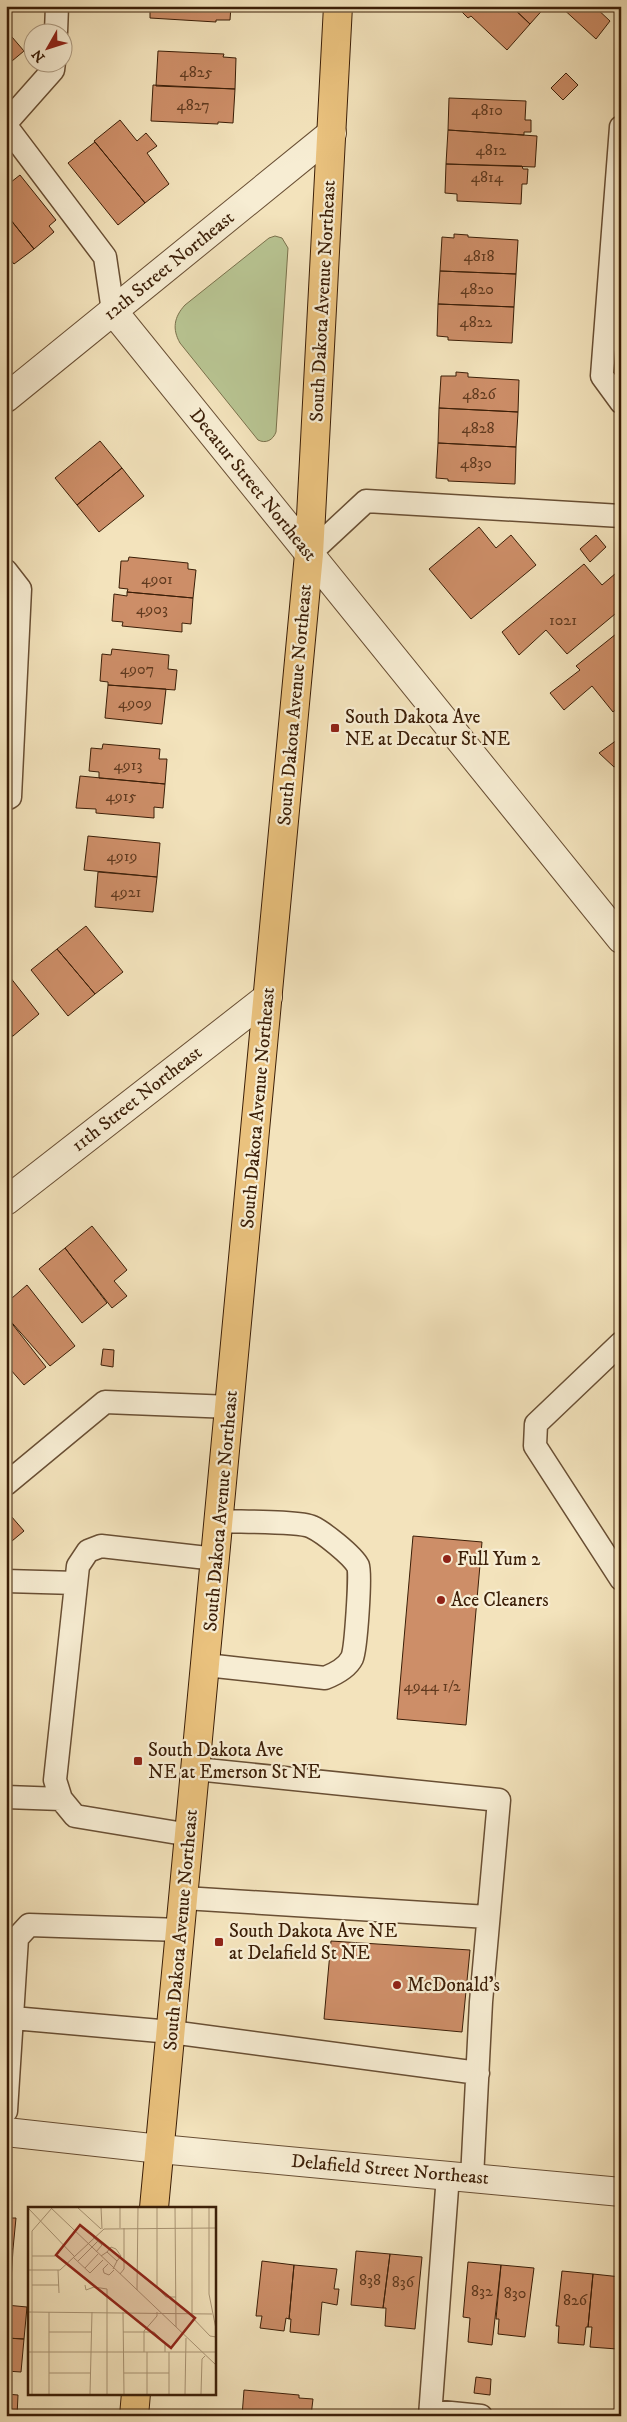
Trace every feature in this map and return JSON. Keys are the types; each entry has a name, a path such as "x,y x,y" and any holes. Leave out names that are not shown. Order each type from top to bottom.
{"main road":[{"name":"South Dakota Avenue Northeast","path":"154,2207 231,1406 309,554 338,6"},
{"path":"134,2416 136,2394"}],"street":[{"name":"12th Street Northeast","path":"6,398 332,133"},
{"name":"Decatur Street Northeast","path":"113,311 621,939"},
{"name":"11th Street Northeast","path":"6,1200 268,997"},
{"name":"Delafield Street Northeast","path":"6,2132 160,2149 621,2192"}],"lane":[{"path":"56,22 57,6"},
{"path":"52,72 6,125 105,257 113,311"},
{"path":"621,127 602,376 621,402"},
{"path":"309,554 366,500 621,516"},
{"path":"6,571 20,589 10,797 6,799"},
{"path":"612,1350 536,1424 535,1446 621,1579"},
{"path":"6,1484 105,1402 231,1406"},
{"path":"206,1665 325,1678 340,1672 352,1658 358,1595 358,1566 332,1539 310,1526 220,1521"},
{"path":"190,1835 75,1816 60,1799 55,1780 78,1566 88,1551 101,1546 216,1559"},
{"path":"6,1581 76,1583"},
{"path":"196,1769 499,1800 488,1917 478,2073 460,2176 430,2413 481,2416"},
{"path":"6,1797 60,1799"},
{"path":"184,1898 488,1917"},
{"path":"6,2111 17,1938 29,1926 181,1930"},
{"path":"13,2018 171,2032 478,2073"}],"green space":[{"path":"275,236 282,238 288,248 276,432 271,439 264,442 258,440 180,343 177,338 175,323 178,314 185,305 269,238"}],"building":[{"path":"150,6 231,6 230,20 216,20 216,22 150,18"},
{"path":"460,6 511,6 530,24 507,50 471,16 468,18 458,8"},
{"path":"511,6 546,6 530,24"},
{"path":"560,6 594,6 610,21 596,39"},
{"path":"6,30 22,49 22,53 6,66"},
{"path":"158,51 224,54 223,57 236,58 235,89 156,86"},
{"path":"566,73 578,85 563,100 551,88"},
{"path":"153,85 235,89 233,123 151,121"},
{"path":"449,98 526,101 525,120 531,120 531,132 524,132 524,135 448,130"},
{"path":"120,120 137,141 146,133 157,146 147,153 169,184 145,203 94,141"},
{"path":"448,130 537,136 535,167 446,164"},
{"path":"95,142 145,203 118,225 68,163"},
{"path":"446,164 522,166 523,169 528,169 527,184 522,184 521,204 457,201 457,194 445,193"},
{"path":"20,175 56,220 49,226 54,232 34,249 6,214 6,186"},
{"path":"6,214 34,249 14,264 9,258 6,261"},
{"path":"454,234 468,235 468,237 518,240 516,274 440,271 442,237 454,238"},
{"path":"440,271 516,274 514,307 438,304"},
{"path":"438,304 514,307 512,343 448,340 448,337 437,336"},
{"path":"456,372 468,373 468,377 519,380 518,412 439,408 441,376 456,376"},
{"path":"439,408 518,412 516,447 438,443"},
{"path":"100,441 122,468 77,505 55,478"},
{"path":"438,443 516,447 515,484 448,481 448,479 436,478"},
{"path":"122,468 144,496 99,532 77,505"},
{"path":"479,527 496,548 511,535 536,565 471,619 429,569"},
{"path":"596,535 606,547 590,562 580,549"},
{"path":"129,557 188,563 188,569 196,570 193,598 127,592 128,589 119,588 121,561 128,561"},
{"path":"584,564 602,585 616,573 621,578 621,609 567,654 546,630 519,655 502,632"},
{"path":"127,592 193,598 191,624 182,623 182,632 122,626 123,622 112,621 114,594 127,596"},
{"path":"621,630 621,705 613,712 592,686 564,710 550,693 580,670 576,666"},
{"path":"112,649 169,655 168,669 177,670 175,690 108,685 108,682 100,681 102,654 111,655"},
{"path":"108,685 166,689 162,724 105,718"},
{"path":"621,737 621,763 614,767 599,753"},
{"path":"103,744 160,749 159,759 167,759 165,784 99,778 99,772 89,771 91,748 102,749"},
{"path":"80,776 165,784 163,808 154,807 154,818 96,813 96,809 76,808"},
{"path":"88,836 160,843 157,877 84,870"},
{"path":"98,872 157,877 153,912 95,907"},
{"path":"86,926 123,972 95,994 57,949"},
{"path":"57,949 95,994 68,1016 31,970"},
{"path":"6,972 39,1014 13,1036 6,1028"},
{"path":"6,1028 13,1036 6,1041"},
{"path":"92,1226 127,1270 114,1281 127,1296 112,1308 65,1248"},
{"path":"65,1248 107,1303 82,1323 39,1269"},
{"path":"27,1285 75,1346 50,1366 6,1316 6,1293 12,1298"},
{"path":"6,1316 46,1367 24,1385 10,1369 8,1371 6,1369"},
{"path":"103,1349 114,1350 113,1367 101,1365"},
{"path":"11,1516 24,1531 6,1546 6,1520"},
{"path":"413,1536 482,1542 466,1725 397,1719"},
{"name":"McDonald's","path":"331,1941 470,1950 462,2032 324,2019"},
{"path":"6,2218 16,2218 13,2249 6,2249"},
{"path":"6,2249 13,2249 11,2282 6,2281"},
{"path":"356,2251 390,2254 383,2308 351,2305"},
{"path":"390,2254 422,2257 415,2329 385,2326 386,2308 383,2308"},
{"path":"262,2261 294,2265 289,2319 286,2318 284,2331 260,2328 262,2316 256,2316"},
{"path":"468,2262 501,2265 492,2345 468,2342 470,2318 463,2317"},
{"path":"294,2265 337,2269 334,2289 339,2289 337,2305 322,2302 319,2335 290,2332 291,2319 289,2319"},
{"path":"501,2265 534,2268 525,2337 498,2334 499,2319 496,2319"},
{"path":"562,2271 593,2274 588,2327 586,2327 584,2345 558,2343 559,2326 556,2326"},
{"path":"593,2274 621,2277 621,2332 618,2332 617,2349 590,2347 592,2327 588,2327"},
{"path":"6,2305 27,2307 24,2339 6,2338"},
{"path":"6,2338 24,2339 21,2372 6,2371"},
{"path":"476,2377 491,2379 490,2395 474,2393"},
{"path":"244,2390 299,2395 299,2398 313,2399 311,2416 242,2416"},
{"path":"6,2394 18,2395 17,2416 6,2416"}],"place":[{"name":"South Dakota Ave NE at Decatur St NE","path":"335,728"},
{"name":"Full Yum 2","path":"447,1559"},
{"name":"Ace Cleaners","path":"441,1600"},
{"name":"South Dakota Ave NE at Emerson St NE","path":"138,1761"},
{"name":"South Dakota Ave NE at Delafield St NE","path":"219,1942"},
{"name":"McDonald's","path":"397,1985"}]}
